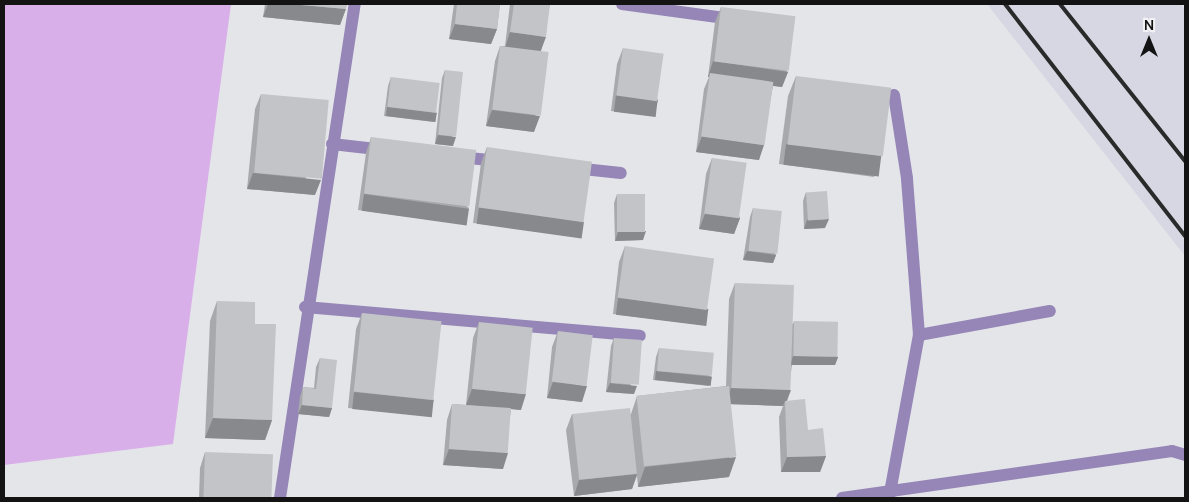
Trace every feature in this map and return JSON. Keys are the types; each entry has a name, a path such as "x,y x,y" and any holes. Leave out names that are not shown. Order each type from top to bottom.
{"street":[{"path":"280,498 305,307 355,4"},
{"path":"622,4 748,22"},
{"path":"888,495 919,335 908,178 894,95"},
{"path":"332,144 399,151"},
{"path":"448,156 515,162"},
{"path":"563,167 621,173"},
{"path":"305,307 640,336"},
{"path":"919,335 1050,311"},
{"path":"842,498 888,495 1104,464 1172,451 1185,455"}],"shaded area":[{"path":"4,4 231,4 173,444 4,465"},
{"path":"987,4 1181,4 1185,10 1185,256"}],"building":[{"path":"290,4 347,4 346,9"},
{"path":"457,4 500,4 497,29 455,24"},
{"path":"514,4 550,4 546,37 510,32"},
{"path":"721,7 795,16 789,71 714,62"},
{"path":"500,46 549,52 541,115 492,110"},
{"path":"623,48 664,54 657,101 616,96"},
{"path":"445,70 463,72 456,137 438,135"},
{"path":"710,73 773,82 764,145 701,136"},
{"path":"796,76 891,88 883,156 788,144"},
{"path":"391,77 440,83 436,113 387,107"},
{"path":"261,94 329,100 322,179 254,173"},
{"path":"371,137 476,150 469,206 364,194"},
{"path":"487,147 592,162 583,222 479,207"},
{"path":"712,158 747,163 739,218 704,213"},
{"path":"827,191 829,219 808,220 806,192"},
{"path":"617,194 645,194 645,232 617,232"},
{"path":"753,208 782,211 777,254 749,251"},
{"path":"625,246 714,259 707,310 618,297"},
{"path":"735,283 794,285 790,390 731,388"},
{"path":"217,301 255,302 255,324 276,324 272,420 213,418"},
{"path":"362,313 442,321 433,400 354,392"},
{"path":"794,321 838,322 837,357 793,356"},
{"path":"479,322 533,328 526,394 472,389"},
{"path":"558,331 593,335 587,386 552,382"},
{"path":"614,338 642,340 639,385 611,383"},
{"path":"659,348 714,353 712,376 657,371"},
{"path":"320,358 337,360 332,408 302,405 303,387 316,389"},
{"path":"729,386 736,457 644,466 637,396"},
{"path":"805,399 808,430 823,428 826,456 787,457 785,401"},
{"path":"452,404 511,408 508,453 449,449"},
{"path":"630,408 637,474 579,480 572,414"},
{"path":"205,452 273,454 271,498 203,498"}],"railway":[{"path":"1005,4 1185,236"},
{"path":"1060,4 1185,161"}]}
